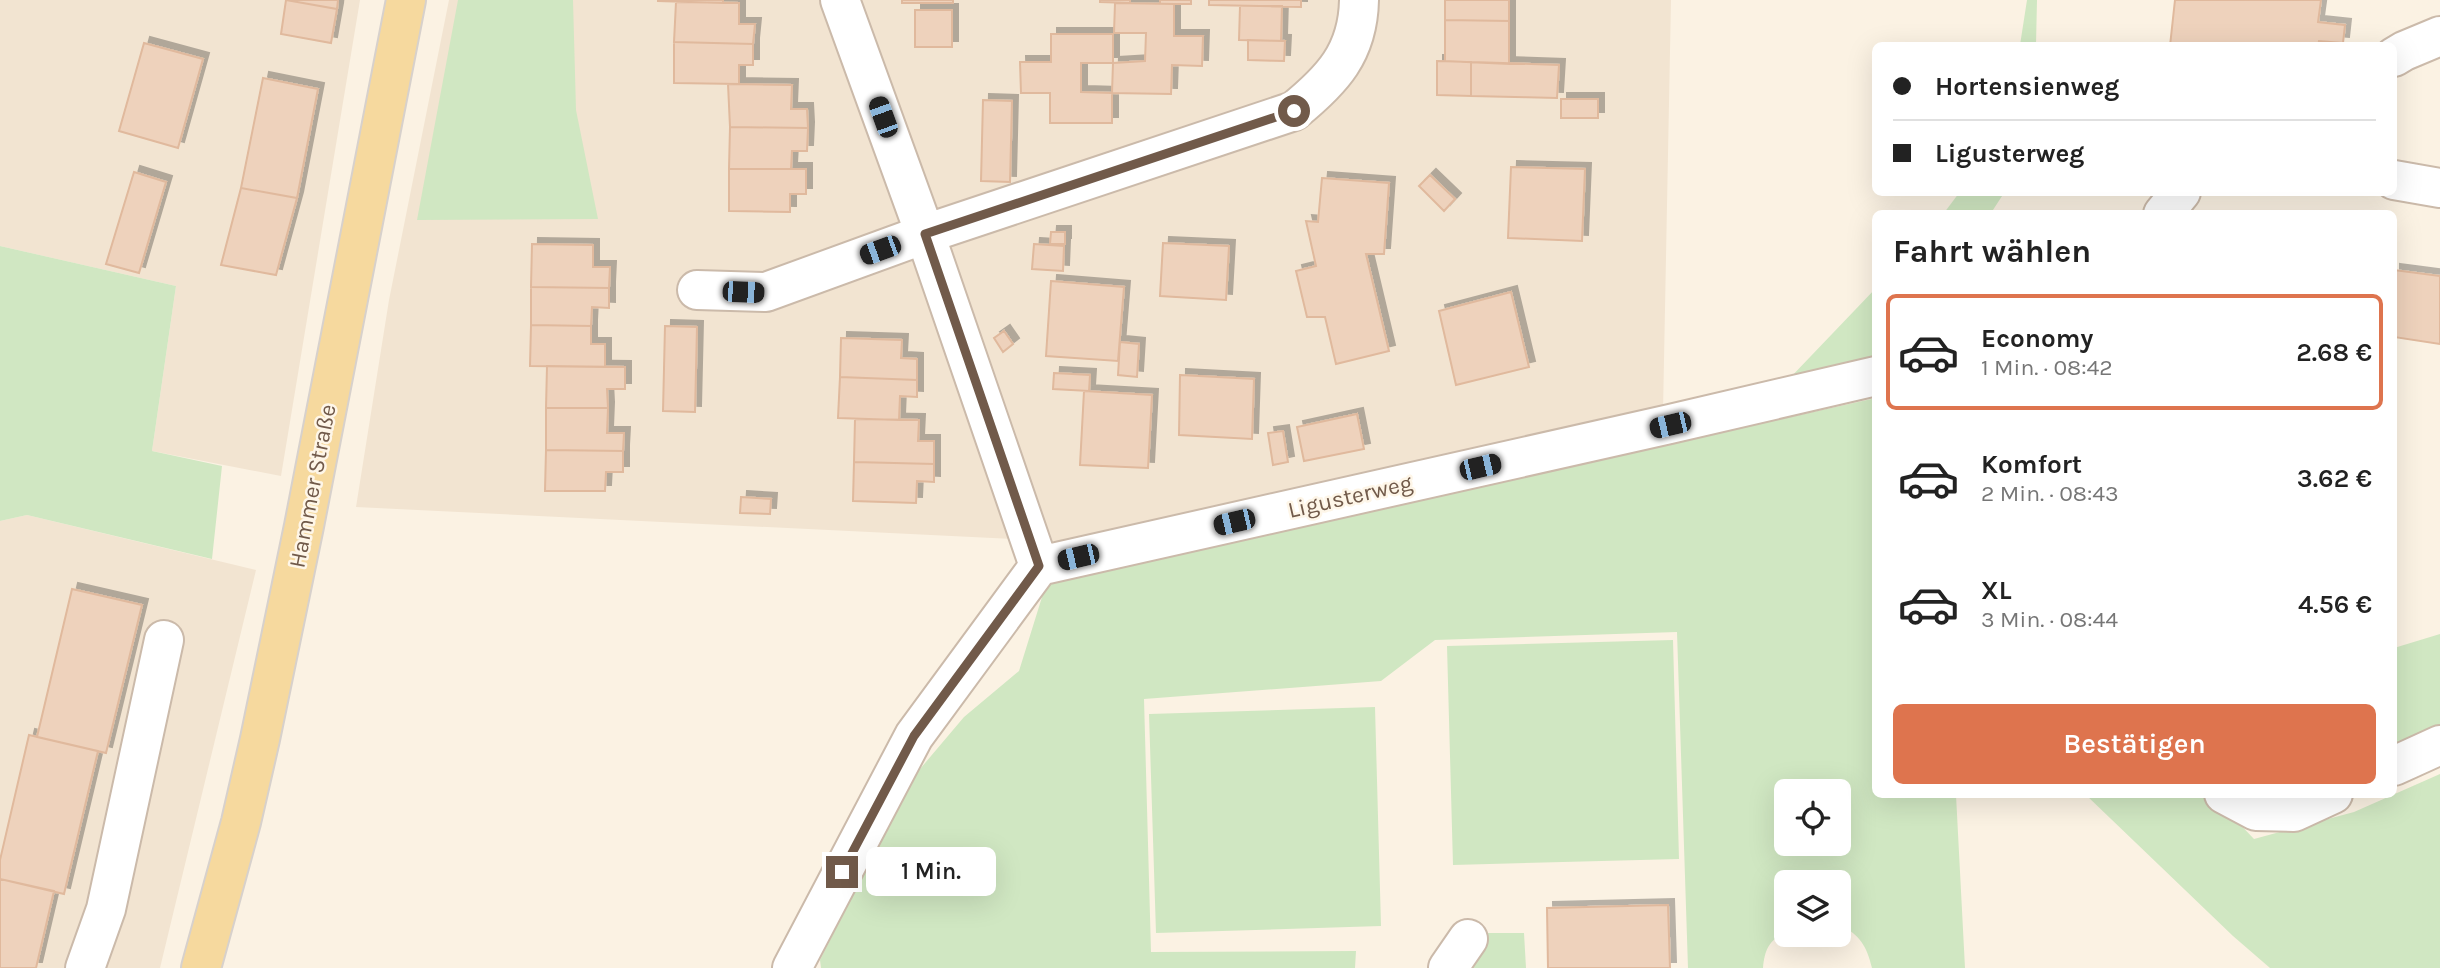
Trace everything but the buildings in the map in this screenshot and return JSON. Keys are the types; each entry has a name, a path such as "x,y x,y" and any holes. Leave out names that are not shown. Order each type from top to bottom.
{"main road":[{"name":"Hammer Straße","path":"201,968 242,822 260,739 406,0"}],"street":[{"path":"792,968 914,736 1039,566 925,234 840,0"},
{"path":"696,290 766,292 925,234 1294,111 1326,85 1349,51 1359,11 1359,0"},
{"path":"2397,56 2440,36"},
{"path":"2397,181 2440,188"},
{"path":"2166,210 2178,196"},
{"name":"Ligusterweg","path":"1039,566 1670,425 1872,377"},
{"path":"85,968 106,909 164,640"},
{"path":"2397,765 2440,745"},
{"path":"2232,798 2256,811 2294,813 2325,798"}],"shaded area":[{"path":"0,0 360,0 281,476 152,451 176,286 0,246"},
{"path":"449,0 1671,0 1663,412 1073,542 356,507 389,300"},
{"path":"27,515 256,570 160,968 0,968 0,521"}],"green space":[{"path":"458,0 573,0 576,110 598,219 417,220"},
{"path":"2027,0 2037,0 2036,42 2020,42"},
{"path":"1957,196 2002,196 1993,210 1946,210"},
{"path":"0,246 176,286 152,451 222,466 212,559 27,515 0,521"},
{"path":"1872,292 1872,358 1788,380"},
{"path":"1872,399 1872,798 1956,798 1965,968 1872,968 1861,942 1851,932 1851,870 1774,870 1774,940 1765,955 1763,968 1688,968 1677,632 1435,640 1381,681 1144,699 1151,952 1356,951 1355,968 821,968 820,960 909,782 964,717 1019,671 1047,581"},
{"path":"2440,634 2440,724 2423,736 2397,748 2397,647"},
{"path":"1673,640 1679,859 1453,865 1447,646"},
{"path":"1375,707 1381,926 1156,933 1149,714"},
{"path":"2440,774 2440,968 2270,968 2089,798 2215,798 2254,839 2354,812 2386,798 2397,798 2397,793"},
{"path":"1484,933 1524,933 1526,968 1461,968"}],"route":[{"path":"842,872 914,736 1039,566 925,234 1294,111"}]}
